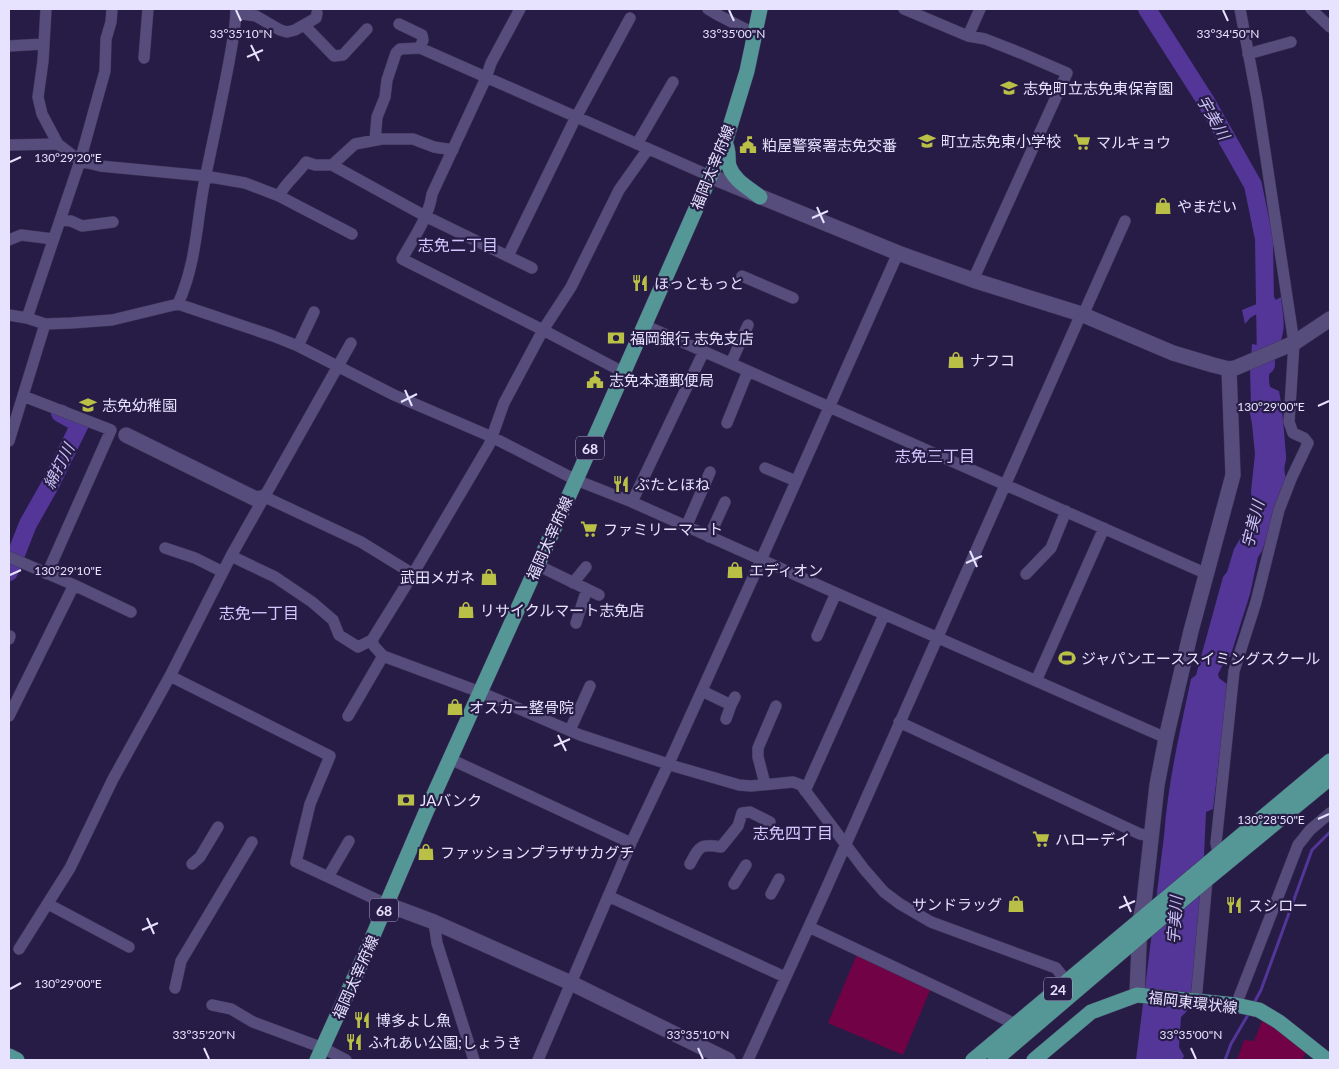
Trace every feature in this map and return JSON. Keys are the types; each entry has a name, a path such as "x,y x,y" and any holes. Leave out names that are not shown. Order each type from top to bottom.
{"main road":[{"name":"福岡太宰府線","path":"320,1054 725,143 745,79 760,9"},
{"path":"725,143 728,147 730,168 738,181 760,197"},
{"name":"24","path":"1204,877 1218,854 1330,761"},
{"name":"24","path":"973,1060 1067,982 1141,928 1330,778"},
{"name":"24","path":"995,1060 1141,928"},
{"name":"福岡東環状線","path":"1034,1060 1091,1012 1140,995 1259,1010 1279,1022 1327,1060"},
{"path":"9,1056 17,1060"}],"street":[{"path":"46,9 38,97 42,114 58,144 80,161 100,166 205,176 245,182 279,196 352,234"},
{"path":"27,318 80,161 105,71 106,39 111,22 112,9"},
{"path":"144,58 148,9"},
{"path":"520,9 491,63 486,78 432,194 425,216 402,259 623,372"},
{"path":"708,9 754,34"},
{"path":"904,9 968,36 985,39 1023,54 1067,74 973,280"},
{"path":"968,36 980,9"},
{"path":"1218,854 1216,843 1234,671 1256,602 1279,510 1308,443 1304,438 1294,433 1290,422 1291,345 1258,109 1240,9"},
{"path":"1311,9 1330,27"},
{"path":"178,304 187,283 194,253 205,176 226,78 236,11 256,16 287,32 295,30 316,18 317,13"},
{"path":"508,256 576,117 630,18"},
{"path":"399,24 422,35 424,40 420,48"},
{"path":"304,25 334,56 343,55 367,29"},
{"path":"1248,54 1291,42"},
{"path":"9,46 44,44"},
{"path":"375,140 378,117 396,53 400,49 420,48 710,176 898,253 973,280 1082,314 1173,353 1232,368 1291,345 1330,319"},
{"path":"231,556 274,577 312,602 333,620 339,635 358,647 372,640 489,445 504,402 543,330 571,287 643,146 673,82"},
{"path":"332,164 355,144 375,140 413,139 434,147 453,150"},
{"path":"9,145 58,144"},
{"path":"279,196 306,162 315,165 332,164 425,216 532,268"},
{"path":"60,220 71,221 82,226 113,222"},
{"path":"748,1060 809,927 1005,484 1125,221"},
{"path":"9,240 21,235 53,239"},
{"path":"538,1060 631,842 702,691 898,253"},
{"path":"742,276 793,298"},
{"path":"9,315 45,324 112,320 178,304 298,346 394,394 492,437 576,480 632,502 836,594 1166,738"},
{"path":"298,346 314,312"},
{"path":"9,441 45,324"},
{"path":"644,325 1207,574"},
{"path":"731,363 748,325"},
{"path":"20,949 70,868 113,779 170,676 231,556 351,343"},
{"path":"632,502 704,350"},
{"path":"1140,995 1141,928 1157,784 1191,631 1233,475 1232,368"},
{"path":"727,422 748,371"},
{"path":"23,396 111,430 48,574"},
{"path":"126,435 256,498 265,497 361,542 413,574"},
{"path":"765,468 796,482"},
{"path":"686,527 710,472"},
{"path":"709,537 725,502"},
{"path":"1026,574 1051,548 1066,511"},
{"path":"1036,681 1104,528"},
{"path":"165,548 196,558 223,572"},
{"path":"9,557 131,612"},
{"path":"537,565 599,595"},
{"path":"573,583 586,567"},
{"path":"9,716 74,585"},
{"path":"576,624 587,590"},
{"path":"817,636 836,594"},
{"path":"805,791 884,615"},
{"path":"372,640 374,646 383,656 480,692 570,730 739,785 751,786 793,782 801,785 884,892 914,913 931,922 1056,968 1067,982"},
{"path":"348,716 383,656"},
{"path":"170,676 330,756 310,804 296,862 386,904 434,922 571,983 728,1060"},
{"path":"570,730 590,686"},
{"path":"702,691 733,701 726,719"},
{"path":"766,784 758,757 758,748 776,706"},
{"path":"899,722 1140,834 1151,836"},
{"path":"450,759 631,842"},
{"path":"690,864 699,848 706,845 721,848 738,826 742,813 750,812 770,822"},
{"path":"1238,1006 1298,845 1310,830 1330,813"},
{"path":"192,864 200,857 218,827"},
{"path":"328,877 349,841"},
{"path":"176,988 181,961 252,842"},
{"path":"734,884 746,865"},
{"path":"1193,1001 1204,877"},
{"path":"771,894 779,879"},
{"path":"608,896 785,977"},
{"path":"48,904 129,947"},
{"path":"434,922 437,943 474,1060"},
{"path":"809,927 1009,1021 1014,1026"},
{"path":"212,1005 231,1008 254,1022 320,1054 346,1060"}],"shaded area":[{"path":"857,954 931,988 903,1055 828,1023"},
{"path":"1262,1021 1280,1028 1308,1049 1302,1060 1237,1060 1244,1040 1254,1041"}],"water":[{"path":"1274,297 1276,300 1281,297 1284,329 1271,366 1269,380 1270,387 1279,391 1286,455 1284,470 1286,478 1262,551 1258,557 1250,594 1230,657 1227,657 1218,674 1219,678 1228,685 1213,809 1206,812 1202,901 1191,992 1187,1011 1181,1017 1179,1047 1184,1056 1182,1060 1136,1060 1168,796 1191,679 1196,675 1223,577 1227,572 1234,549 1244,532 1252,508 1251,491 1255,454 1249,408 1251,404 1250,371 1252,344 1262,346 1267,341 1267,319 1260,312 1250,318 1245,324 1242,310"}],"waterway":[{"name":"宇美川","path":"1147,9 1205,100 1253,185 1264,239 1266,365"},
{"name":"綿打川","path":"9,572 28,524 50,485 80,424 60,413"},
{"path":"1253,1005 1261,990 1312,850 1330,832"},
{"path":"1225,1060 1231,1044 1249,1013"}],"place":[{"name":"志免町立志免東保育園","path":"1009,88"},
{"name":"町立志免東小学校","path":"927,141"},
{"name":"マルキョウ","path":"1082,142"},
{"name":"粕屋警察署志免交番","path":"748,145"},
{"name":"やまだい","path":"1163,206"},
{"name":"ほっともっと","path":"640,283"},
{"name":"福岡銀行 志免支店","path":"616,338"},
{"name":"ナフコ","path":"956,360"},
{"name":"志免本通郵便局","path":"595,380"},
{"name":"志免幼稚園","path":"88,405"},
{"name":"ぶたとほね","path":"621,484"},
{"name":"ファミリーマート","path":"589,529"},
{"name":"エディオン","path":"735,570"},
{"name":"武田メガネ","path":"489,577"},
{"name":"リサイクルマート志免店","path":"466,610"},
{"name":"ジャパンエーススイミングスクール","path":"1067,658"},
{"name":"オスカー整骨院","path":"455,707"},
{"name":"JAバンク","path":"406,800"},
{"name":"ハローデイ","path":"1041,839"},
{"name":"ファッションプラザサカグチ","path":"426,852"},
{"name":"サンドラッグ","path":"1016,904"},
{"name":"スシロー","path":"1234,905"},
{"name":"博多よし魚","path":"362,1020"},
{"name":"ふれあい公園;しょうき","path":"354,1042"}],"district":[{"name":"志免二丁目","path":"458,244"},
{"name":"志免三丁目","path":"935,455"},
{"name":"志免一丁目","path":"259,612"},
{"name":"志免四丁目","path":"793,832"}]}
